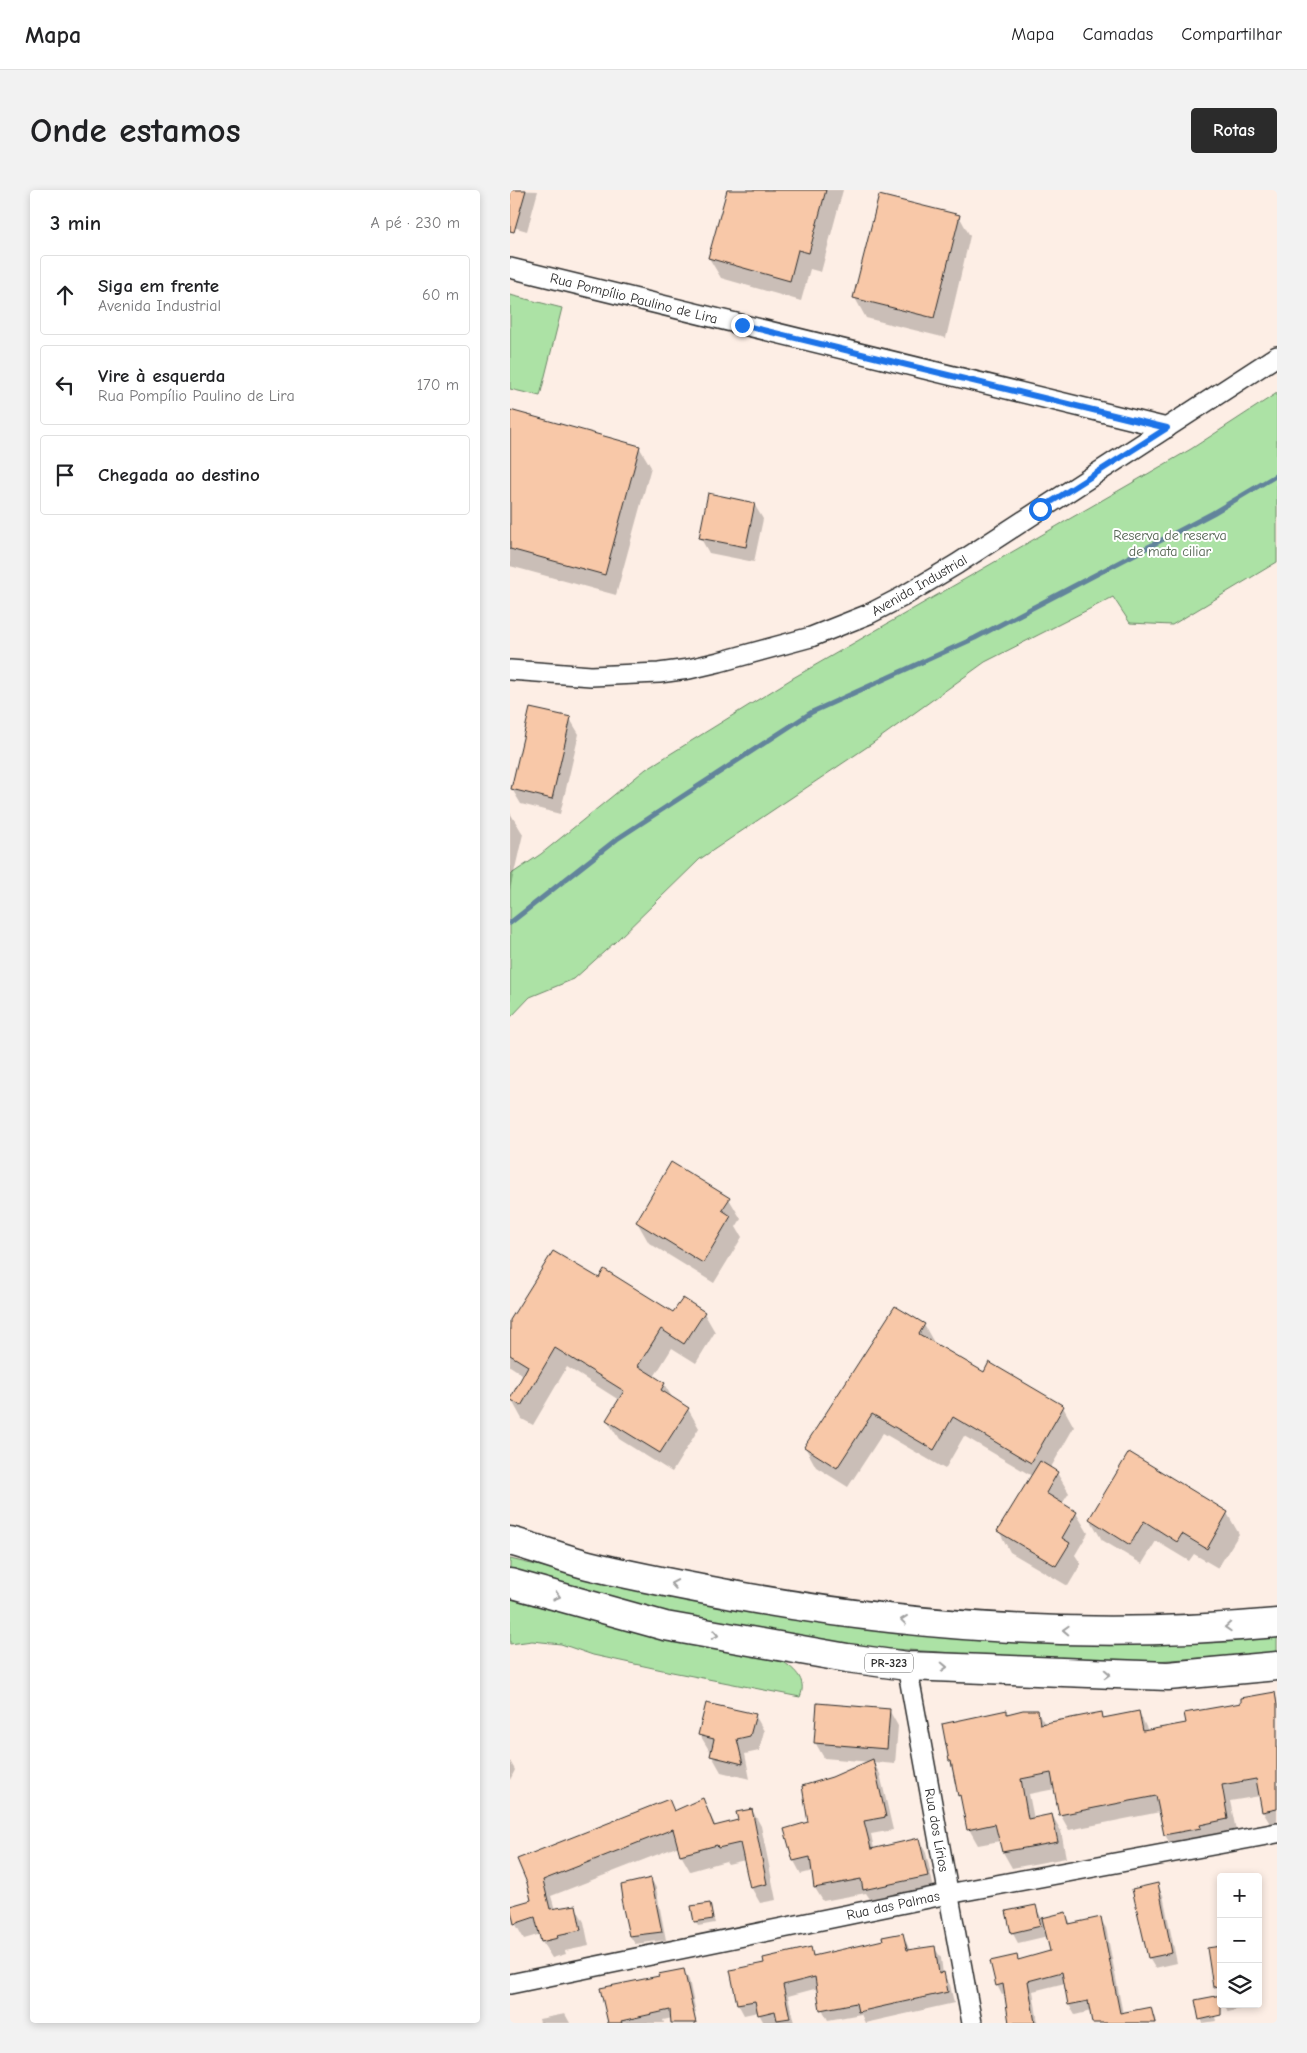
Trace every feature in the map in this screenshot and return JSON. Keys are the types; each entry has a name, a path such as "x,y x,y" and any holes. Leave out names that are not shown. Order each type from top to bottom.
{"highway":[{"path":"510,1541 588,1564 663,1582 812,1609 934,1623 1093,1631 1179,1630 1277,1623"},
{"name":"PR-323","path":"510,1583 665,1626 846,1658 907,1666 1168,1676 1277,1666"}],"street":[{"name":"Rua Pompílio Paulino de Lira","path":"510,268 1167,428"},
{"name":"Avenida Industrial","path":"510,670 590,676 659,673 689,669 811,637 869,614 922,585 1277,356"},
{"name":"Rua dos Lírios","path":"907,1666 972,2023"},
{"name":"Rua das Palmas","path":"510,1984 948,1894 1277,1832"}],"green space":[{"path":"510,295 562,308 540,396 510,389"},
{"name":"Reserva de reserva de mata ciliar","path":"1277,393 1277,562 1172,625 1130,623 1113,597 985,662 870,745 700,859 574,979 530,997 510,1018 510,875 541,854 646,769 793,678 1191,449"},
{"path":"510,1559 600,1580 865,1629 969,1639 1062,1644 1144,1644 1277,1635 1277,1653 1140,1662 1057,1660 864,1647 674,1616 510,1573"},
{"path":"510,1599 638,1632 779,1659 794,1670 801,1679 802,1691 800,1697 593,1655 561,1644 532,1641 510,1644"}],"building":[{"path":"510,190 526,190 514,232 510,231"},
{"path":"727,190 826,190 809,253 798,250 790,281 708,258"},
{"path":"879,195 960,215 934,318 853,298"},
{"path":"510,410 640,446 605,575 510,549"},
{"path":"708,493 755,503 746,547 699,538"},
{"path":"530,708 571,717 552,799 511,789"},
{"path":"671,1162 730,1198 722,1210 731,1216 703,1263 636,1222"},
{"path":"553,1251 599,1278 604,1269 673,1312 683,1298 705,1312 684,1344 661,1329 638,1366 665,1383 661,1390 689,1408 660,1453 606,1420 624,1391 555,1348 521,1406 510,1399 528,1366 510,1355 510,1320"},
{"path":"895,1306 925,1324 919,1334 984,1372 989,1362 1064,1406 1031,1463 953,1417 934,1450 872,1414 837,1468 804,1447"},
{"path":"1129,1452 1228,1512 1207,1549 1182,1534 1177,1542 1144,1521 1130,1545 1089,1519"},
{"path":"1040,1461 1058,1472 1046,1493 1077,1512 1062,1538 1070,1543 1056,1566 997,1531"},
{"path":"1275,1692 1277,1705 1277,1809 1262,1812 1256,1779 1222,1785 1228,1819 1200,1825 1201,1828 1164,1835 1156,1796 1059,1815 1051,1773 1021,1779 1028,1819 1052,1814 1058,1842 1002,1852 995,1824 967,1830 960,1795 958,1796 951,1761 949,1761 942,1724 1007,1710 1007,1714 1023,1710 1038,1710 1040,1724 1102,1712 1103,1718 1139,1711 1143,1731 1186,1723 1184,1713 1241,1703 1241,1698"},
{"path":"706,1703 756,1714 750,1736 737,1739 743,1764 710,1756 714,1739 698,1735"},
{"path":"817,1703 890,1709 887,1749 814,1743"},
{"path":"873,1759 886,1817 864,1821 871,1849 919,1838 928,1876 863,1890 861,1879 814,1888 810,1857 793,1861 784,1829 808,1822 802,1786 832,1777"},
{"path":"703,1798 714,1826 738,1820 736,1812 752,1809 767,1884 750,1888 740,1843 718,1848 717,1845 680,1855 673,1829 543,1880 550,1909 576,1905 581,1930 557,1935 558,1938 541,1942 535,1917 514,1924 510,1906 531,1900 527,1883 517,1859 669,1799 674,1811"},
{"path":"651,1878 662,1932 629,1936 621,1899 623,1898 621,1885"},
{"path":"1158,1883 1172,1953 1148,1958 1132,1889"},
{"path":"710,1903 713,1919 694,1922 691,1906"},
{"path":"1036,1905 1041,1926 1011,1933 1006,1911"},
{"path":"1066,1912 1069,1924 1101,1917 1120,2013 1151,2007 1155,2023 1092,2023 1088,2001 1068,2005 1062,1972 1028,1981 1035,2023 1009,2023 1003,1984 996,1986 990,1961 1017,1955 1018,1960 1050,1951 1042,1918"},
{"path":"903,1933 907,1950 935,1946 939,1974 944,1972 948,1992 858,2012 856,2003 820,2010 815,1977 783,1985 790,2018 777,2020 775,2011 758,2015 755,2001 737,2004 730,1970 764,1963 763,1958 811,1947 813,1956 883,1940 882,1937"},
{"path":"1217,1947 1217,1986 1213,1987 1207,1948"},
{"path":"684,1969 696,2023 671,2023 670,2010 621,2021 622,2023 608,2023 600,1988"},
{"path":"1217,1996 1217,2008 1221,2008 1221,2015 1199,2020 1195,2000"}],"waterway":[{"path":"510,923 617,839 812,712 975,638 1213,513 1277,475"}],"route":[{"path":"742,325 1167,428 1040,509"}]}
